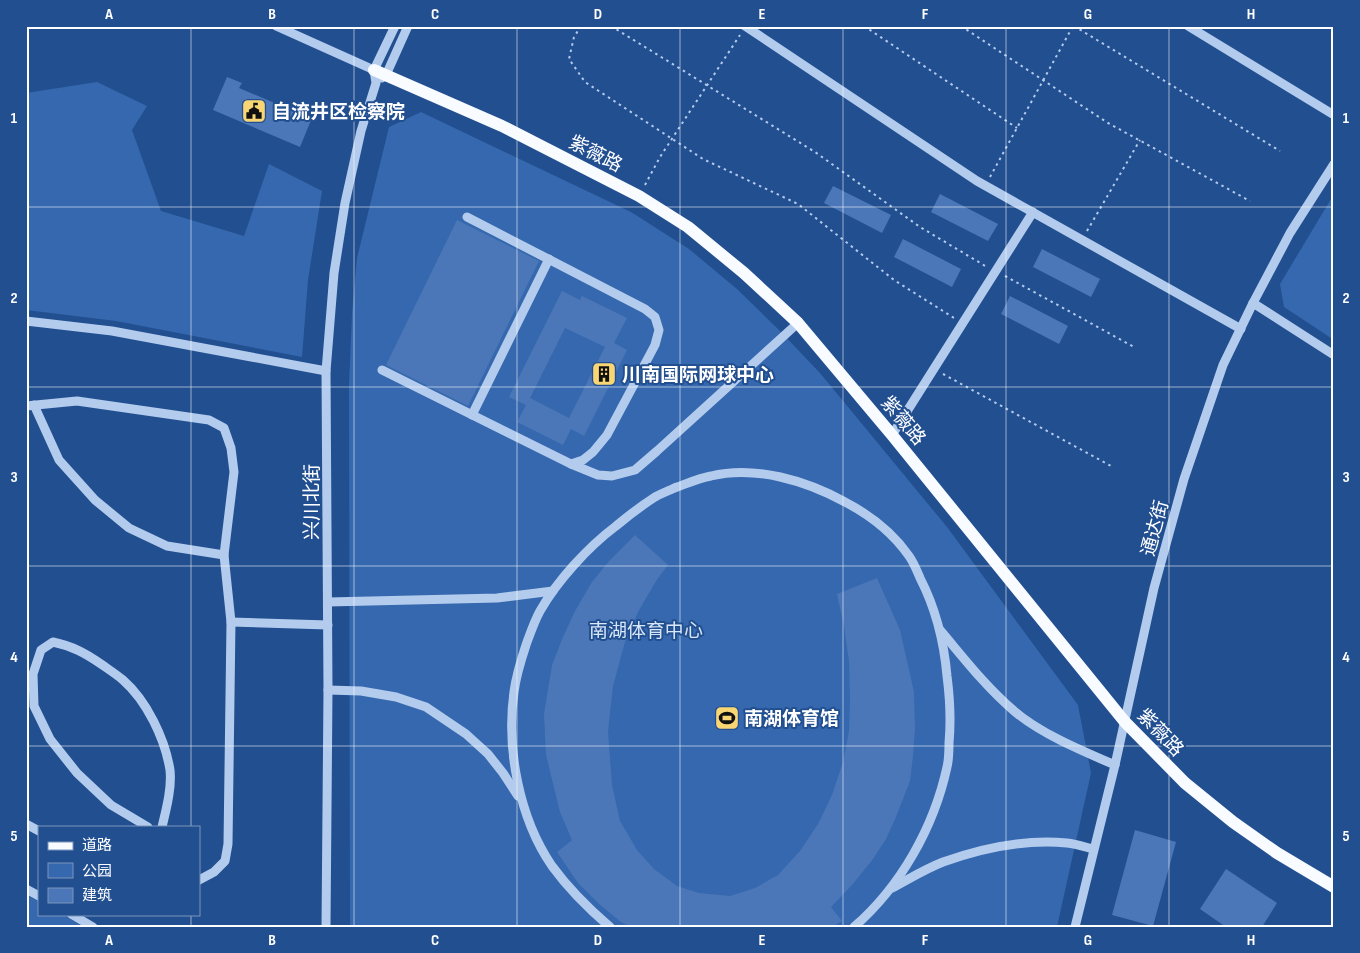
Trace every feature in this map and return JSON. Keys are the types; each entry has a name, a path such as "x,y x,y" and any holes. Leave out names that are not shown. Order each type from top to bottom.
{"main road":[{"name":"紫薇路","path":"379,76 502,126 639,196 688,227 744,273 798,323 892,435 1125,722 1185,783 1226,817 1277,853 1334,887"}],"street":[{"path":"276,26 379,76"},
{"path":"379,76 394,26"},
{"path":"379,76 408,26"},
{"path":"745,26 986,185 1241,329"},
{"path":"1188,26 1334,115"},
{"name":"兴川北街","path":"326,927 328,602 326,371 334,273 345,203 361,132 379,76"},
{"name":"通达街","path":"1075,927 1115,765 1154,588 1184,479 1223,365 1253,303 1290,234 1334,164"},
{"path":"892,435 1033,212"},
{"path":"467,217 645,309 655,317 659,330 655,345 607,435 593,452 583,460 571,464"},
{"path":"472,415 549,259"},
{"path":"1253,303 1334,355"},
{"path":"26,321 112,331 326,371"},
{"path":"382,370 571,464 598,475 612,476 635,470 798,323"},
{"path":"200,879 214,872 225,861 228,844 231,622 224,554 234,472 231,448 224,428 209,420 77,401 30,406 59,460 95,500 129,528 167,546 224,554"},
{"path":"610,927 595,914 551,865 522,802 516,778 511,717 514,689 520,664 539,613 553,591 580,559 605,534 658,495 713,475 743,472 801,482 832,494 861,510 890,533 910,557 930,597 940,629 950,704 951,722 948,764 937,802 926,830 911,858 890,889 868,915 854,927"},
{"path":"328,602 497,598 553,591"},
{"path":"231,622 328,625"},
{"path":"940,629 977,674 1014,711 1033,725 1066,743 1115,765"},
{"path":"146,826 111,805 77,773 50,739 30,704 33,674 41,650 53,642 68,645 88,655 124,680 146,706 162,740 170,772 168,802 162,826"},
{"path":"328,690 361,691 387,695 426,707 466,734 488,754 522,802"},
{"path":"26,824 38,830"},
{"path":"890,889 942,862 994,848 1042,842 1069,843 1093,849"},
{"path":"26,889 38,895"},
{"path":"74,916 93,927"}],"path":[{"path":"581,26 574,37 569,59 585,82 703,159 798,204 894,280 963,324"},
{"path":"611,26 815,152 920,227 996,272 1134,347"},
{"path":"639,196 660,157 745,26"},
{"path":"864,26 1017,128"},
{"path":"962,26 1108,123 1250,201"},
{"path":"986,185 1073,26 1280,151"},
{"path":"1082,240 1140,140"},
{"path":"934,369 1111,466"}],"green space":[{"path":"97,82 147,106 132,130 161,211 244,236 269,164 322,191 308,280 302,357 116,321 26,310 26,93"},
{"name":"南湖体育中心","path":"421,112 631,212 689,249 737,289 820,373 947,527 1078,705 1091,773 1057,927 350,927 349,385 352,314 357,258 389,127"},
{"path":"1334,194 1334,340 1284,307 1280,284"},
{"path":"26,895 38,901 38,916 65,916 84,927 26,927"}],"building":[{"name":"自流井区检察院","path":"227,77 242,83 239,88 296,112 298,106 314,113 300,147 213,110"},
{"path":"833,186 891,215 882,233 824,203"},
{"path":"940,194 998,224 988,241 931,212"},
{"path":"457,220 539,261 468,406 386,365"},
{"path":"903,239 961,269 952,287 894,257"},
{"path":"1042,249 1100,279 1091,297 1033,267"},
{"name":"川南国际网球中心","path":"562,291 580,300 582,296 627,318 614,343 627,350 584,436 571,429 563,445 517,422 526,405 509,397","holes":["565,328 605,347 569,418 530,398"]},
{"path":"1010,296 1068,326 1059,344 1001,314"},
{"path":"635,535 668,565 656,581 638,612 625,642 613,686 608,731 612,785 620,821 637,850 654,869 677,886 699,893 730,896 755,888 778,875 800,851 818,824 832,795 843,762 849,731 849,661 837,594 877,578 900,630 914,692 915,729 910,781 886,839 852,885 831,907 842,921 832,927 630,927 599,904 578,883 557,852 572,840 560,812 546,755 544,714 552,665 575,611 592,582 609,561"},
{"path":"1135,830 1176,842 1153,926 1112,915"},
{"path":"1226,869 1277,903 1262,927 1226,927 1200,909"}],"place":[{"name":"自流井区检察院","path":"254,111"},
{"name":"川南国际网球中心","path":"604,374"},
{"name":"南湖体育馆","path":"727,718"}]}
